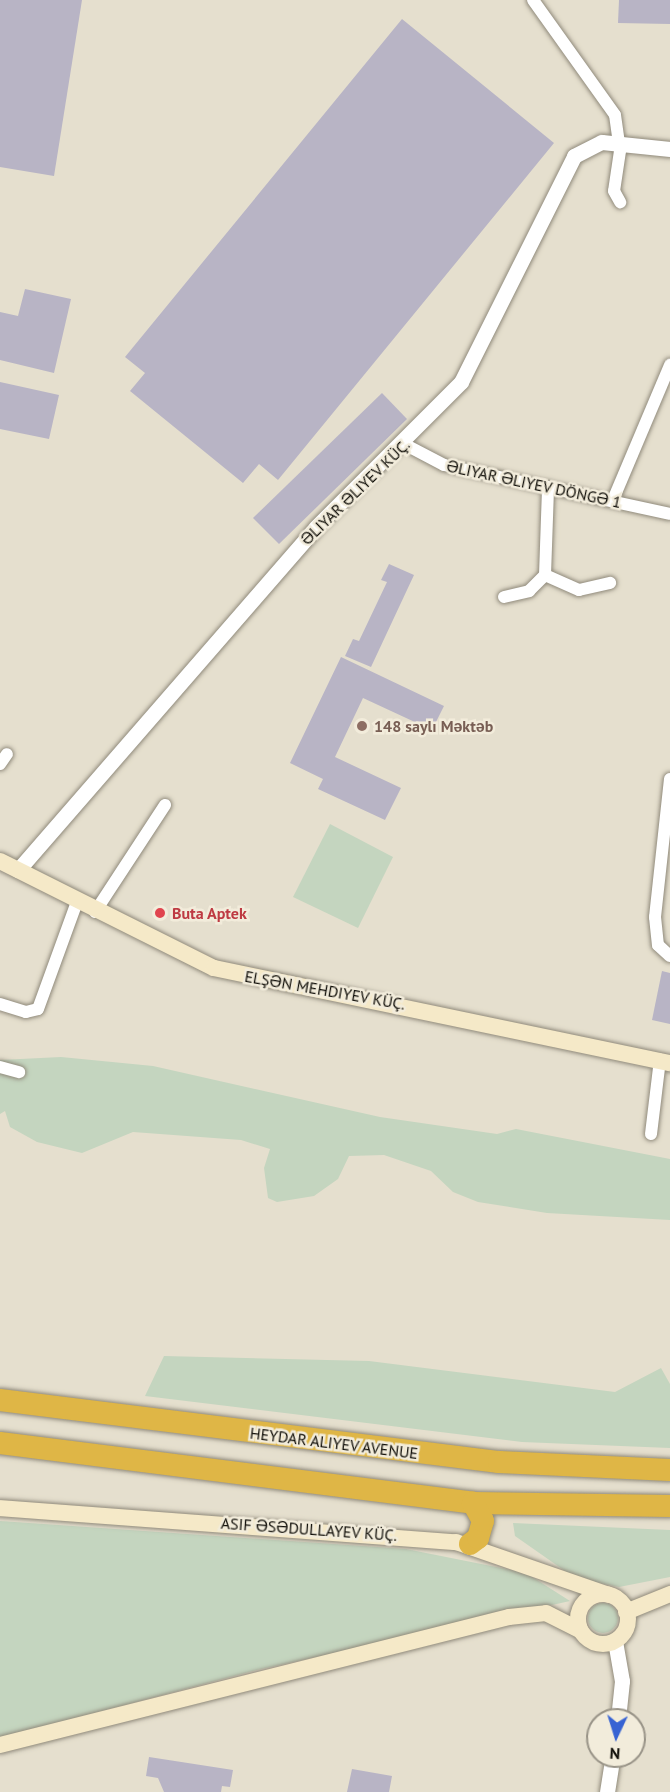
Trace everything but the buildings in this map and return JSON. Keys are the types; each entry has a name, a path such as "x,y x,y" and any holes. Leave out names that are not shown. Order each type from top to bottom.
{"highway":[{"name":"HEYDAR ALIYEV AVENUE","path":"0,1400 499,1462 670,1470"},
{"path":"0,1443 479,1503 670,1520"},
{"path":"479,1503 670,1506"},
{"path":"470,1544 483,1521 479,1503"}],"main road":[{"name":"ELŞƏN MEHDIYEV KÜÇ.","path":"0,861 190,959 246,977 467,1017 665,1062"},
{"name":"ASIF ƏSƏDULLAYEV KÜÇ.","path":"0,1508 470,1544 518,1559 568,1585 609,1595"},
{"path":"626,1612 670,1594"},
{"path":"0,1745 509,1617 546,1613 581,1631 592,1642 615,1641 626,1628 626,1612 609,1595 586,1601 578,1615 581,1631"}],"street":[{"path":"533,0 610,106 620,142 614,190 620,202"},
{"name":"ƏLIYAR ƏLIYEV KÜÇ.","path":"18,870 316,527 404,444 470,369 574,156 591,145 620,142 670,149"},
{"path":"613,500 670,365"},
{"name":"ƏLIYAR ƏLIYEV DÖNGƏ 1","path":"404,444 428,461 670,514"},
{"path":"504,597 529,591 545,575 548,487"},
{"path":"545,575 585,590 610,584"},
{"path":"670,779 655,917 658,945 670,956"},
{"path":"95,912 165,805"},
{"path":"0,1004 18,1011 38,1009 77,902"},
{"path":"651,1134 665,1062"},
{"path":"0,1067 19,1072"},
{"path":"615,1641 622,1681 619,1708"},
{"path":"608,1792 611,1768"}],"green space":[{"path":"330,824 393,857 358,928 293,897"},
{"path":"61,1057 153,1066 380,1117 497,1134 516,1129 670,1159 670,1220 547,1213 478,1202 453,1192 431,1171 384,1155 349,1156 338,1179 314,1196 277,1202 268,1198 264,1168 270,1149 241,1140 133,1132 82,1153 37,1142 10,1127 5,1111 0,1114 0,1060"},
{"path":"164,1356 369,1361 615,1392 661,1368 670,1384 670,1448 522,1442 145,1396"},
{"path":"0,1521 406,1549 526,1573 570,1601 257,1670 0,1738"},
{"path":"513,1523 670,1530 670,1577 619,1587 575,1578 515,1536"},
{"path":"603,1603 614,1607 618,1618 614,1629 603,1633 592,1629 588,1618 592,1607"}],"place":[{"name":"148 saylı Məktəb","path":"362,726"},
{"name":"Buta Aptek","path":"160,913"}]}
